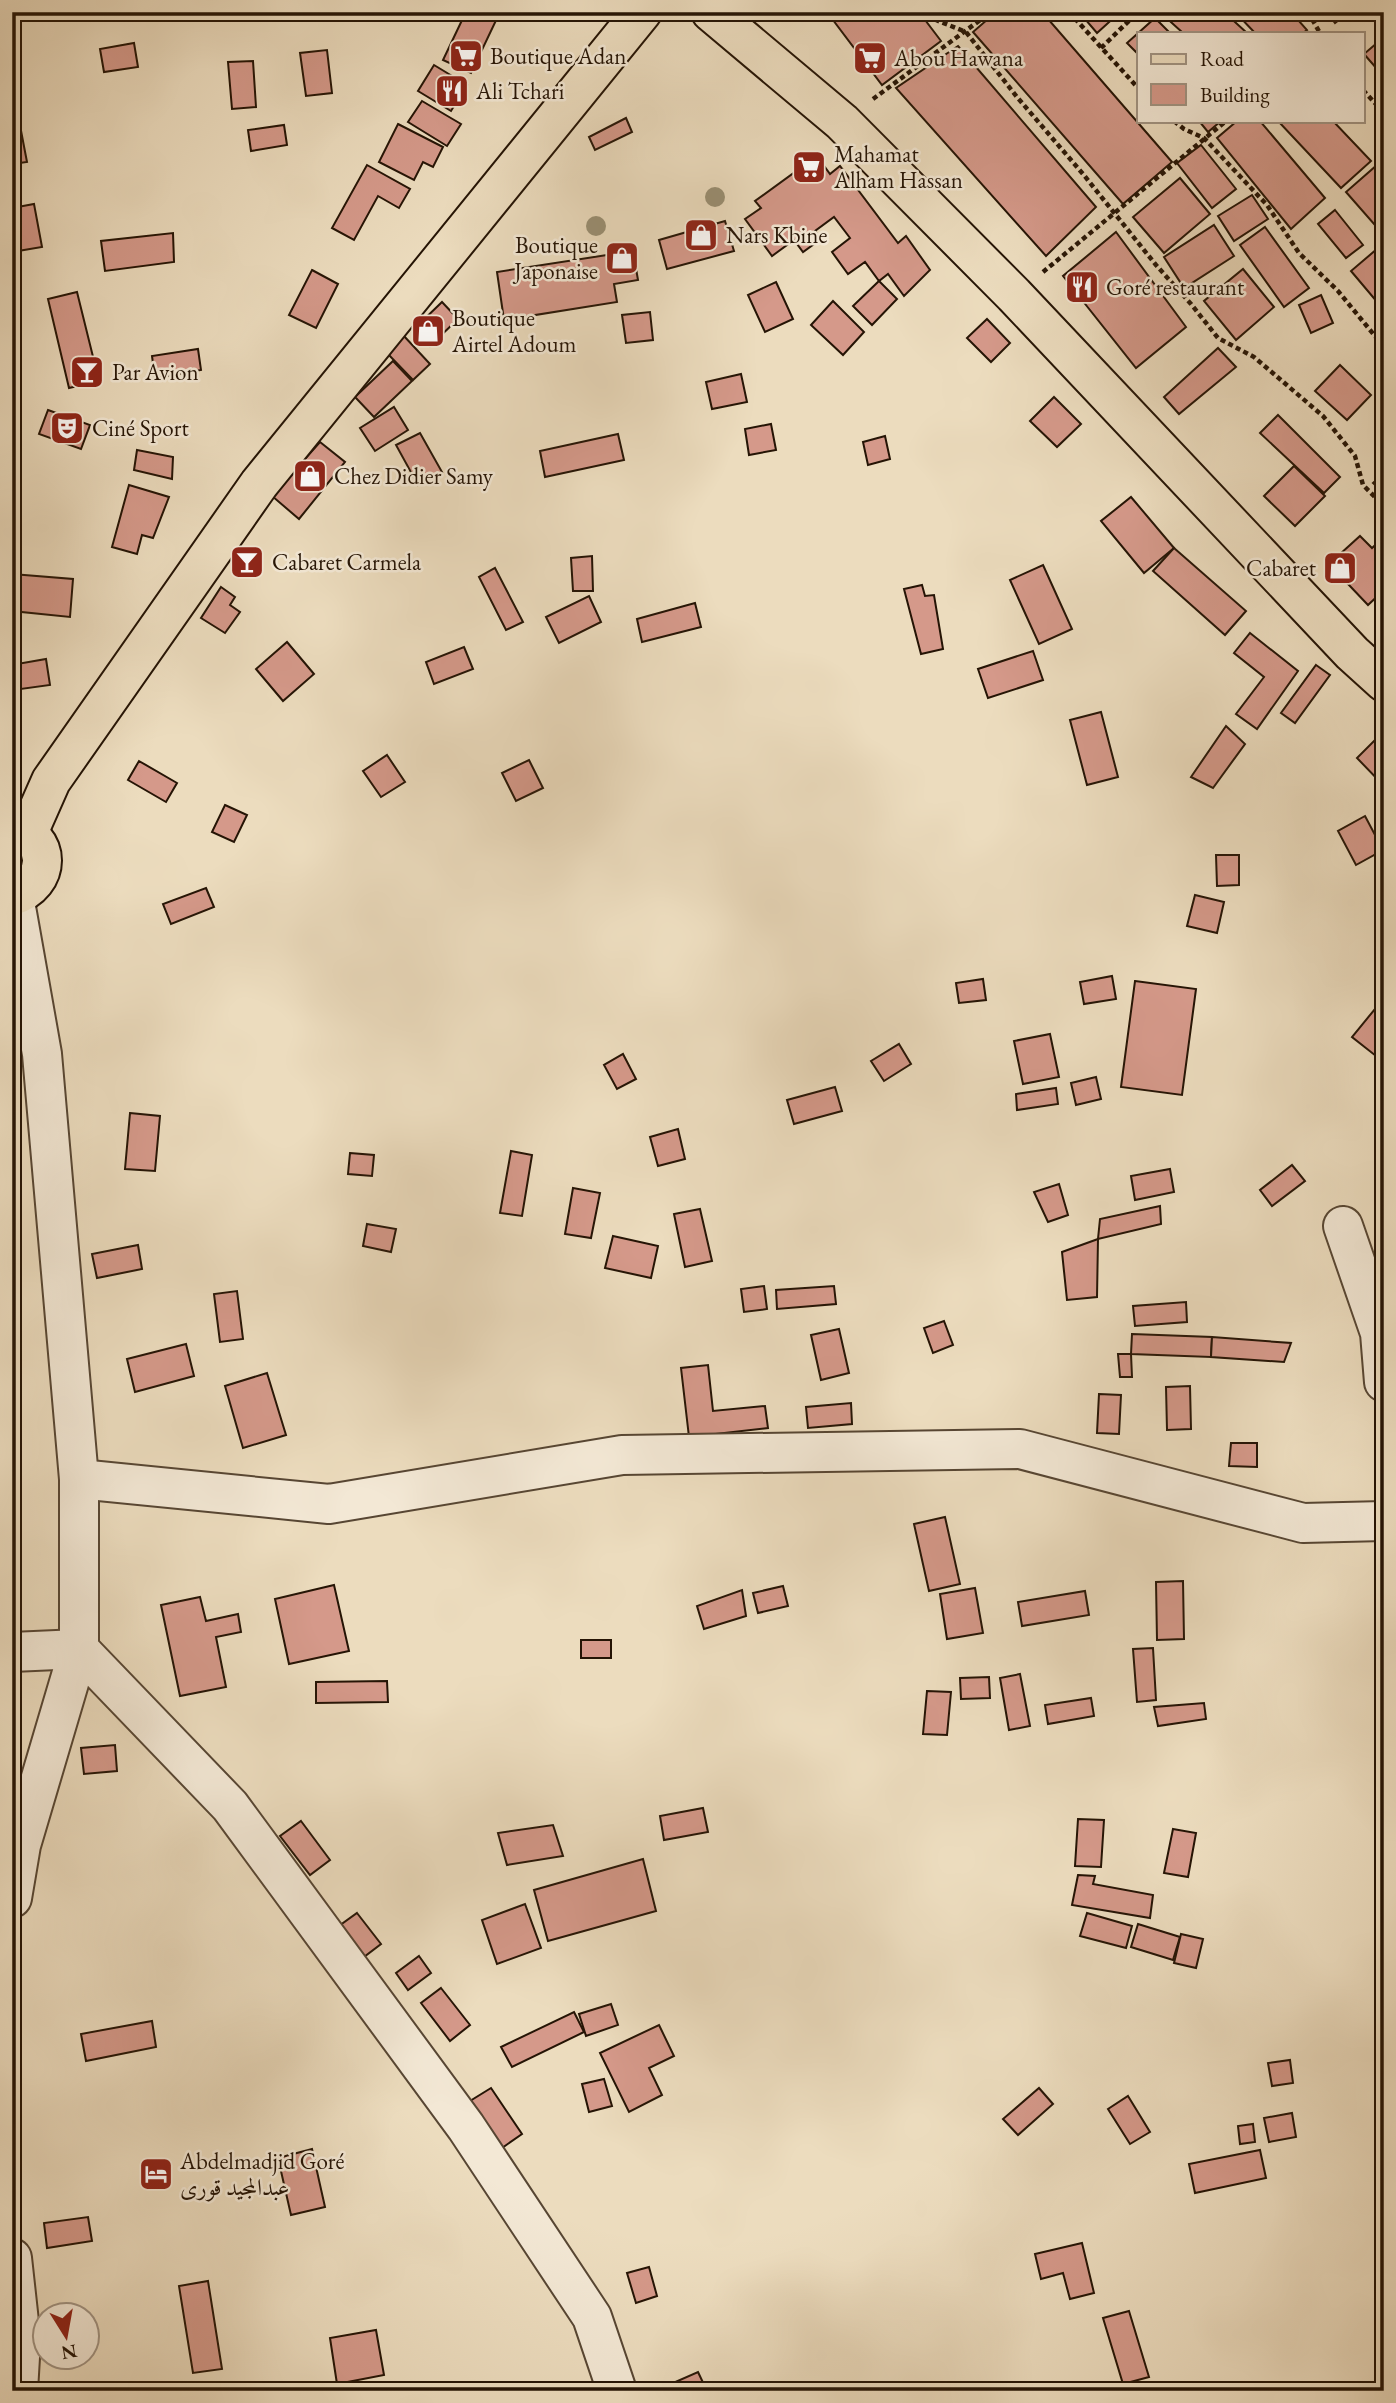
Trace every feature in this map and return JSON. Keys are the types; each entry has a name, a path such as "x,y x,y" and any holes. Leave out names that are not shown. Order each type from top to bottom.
{"main road":[{"path":"13,896 27,891 37,882 42,869 42,856 37,843 20,831 51,781 259,484 642,12"},
{"path":"711,12 842,122 1014,295 1352,653 1384,682"}],"street":[{"path":"12,1898 21,1845 79,1649 79,1479 42,1054 13,896"},
{"path":"1343,1226 1380,1333 1384,1382"},
{"path":"79,1479 330,1504 622,1455 1020,1449 1303,1523 1384,1521"},
{"path":"12,1653 79,1649 230,1806 466,2127 592,2317 617,2391"},
{"path":"12,2258 21,2340 17,2372"}],"path":[{"path":"930,12 936,20 967,32 1017,97 1218,338 1254,357 1323,416 1355,456 1363,485 1384,506"},
{"path":"842,122 991,12"},
{"path":"1069,12 1137,87"},
{"path":"1101,48 1138,12"},
{"path":"1308,12 1319,32"},
{"path":"1364,91 1384,113"},
{"path":"1175,122 1204,138 1267,205 1299,253 1338,291 1384,347"},
{"path":"1014,295 1225,122"}],"building":[{"path":"458,12 500,12 471,73 443,60 464,16"},
{"path":"827,12 919,12 941,41 882,85"},
{"path":"996,12 1042,12 1172,162 1123,204 973,32"},
{"path":"1079,12 1116,12 1118,14 1097,33"},
{"path":"1224,12 1246,32 1182,32 1162,14"},
{"path":"1235,12 1291,12 1307,30 1304,32 1254,32"},
{"path":"1327,12 1349,12 1335,23"},
{"path":"1155,18 1169,32 1139,32"},
{"path":"1137,34 1137,53 1127,43"},
{"path":"1384,37 1384,77 1364,54"},
{"path":"134,43 138,67 104,72 100,49"},
{"path":"958,46 1096,207 1046,256 896,88"},
{"path":"327,50 332,93 306,96 300,53"},
{"path":"253,61 256,107 232,109 228,62"},
{"path":"434,65 467,85 451,111 418,91"},
{"path":"422,101 461,124 447,146 408,122"},
{"path":"18,115 27,162 12,164 12,116"},
{"path":"626,118 632,132 595,150 589,137"},
{"path":"1200,122 1220,122 1208,132"},
{"path":"1236,122 1261,122 1325,198 1291,229 1217,138"},
{"path":"1279,122 1334,122 1371,161 1341,188"},
{"path":"398,124 443,147 433,167 423,162 414,180 379,162"},
{"path":"284,125 287,145 251,151 248,130"},
{"path":"1201,145 1236,189 1212,208 1177,163"},
{"path":"817,156 830,174 840,166 898,243 906,236 930,270 904,296 888,274 879,281 865,262 848,274 832,252 850,238 834,217 815,231 821,239 803,252 794,240 772,256 745,219 761,208 755,201"},
{"path":"367,165 410,189 399,208 378,196 354,240 332,228"},
{"path":"1377,165 1384,173 1384,230 1381,232 1346,192"},
{"path":"1180,178 1210,214 1164,253 1133,217"},
{"path":"1252,195 1268,219 1234,241 1218,216"},
{"path":"34,204 42,247 12,252 12,208"},
{"path":"1335,210 1363,245 1346,258 1318,224"},
{"path":"725,221 734,251 667,269 659,240"},
{"path":"1214,225 1234,256 1184,288 1164,257"},
{"path":"1265,227 1309,288 1284,307 1240,245"},
{"path":"1116,232 1186,327 1136,368 1063,276"},
{"path":"173,233 174,262 105,271 101,241"},
{"path":"1384,243 1384,309 1383,309 1351,271"},
{"path":"633,251 638,280 614,284 617,302 504,320 497,272"},
{"path":"1243,269 1274,307 1236,340 1204,301"},
{"path":"312,270 338,284 316,328 289,315"},
{"path":"879,281 897,299 872,325 853,306"},
{"path":"776,282 793,319 765,332 748,295"},
{"path":"77,292 99,381 69,388 48,299"},
{"path":"1321,295 1333,323 1311,333 1299,305"},
{"path":"833,301 864,332 843,355 811,325"},
{"path":"442,302 458,319 430,346 414,329"},
{"path":"650,312 653,340 626,343 622,315"},
{"path":"987,319 1010,343 991,362 967,338"},
{"path":"403,335 430,364 413,380 386,352"},
{"path":"1218,348 1236,367 1179,414 1164,397"},
{"path":"198,349 201,370 155,378 152,356"},
{"path":"393,361 412,381 374,417 355,397"},
{"path":"1340,365 1371,395 1347,420 1315,391"},
{"path":"741,374 747,402 712,409 706,382"},
{"path":"1054,397 1081,424 1057,447 1030,421"},
{"path":"394,407 408,430 375,451 360,428"},
{"path":"48,410 90,425 81,449 39,434"},
{"path":"1278,415 1340,477 1324,493 1260,433"},
{"path":"771,424 776,450 749,455 745,429"},
{"path":"420,433 442,472 418,485 396,445"},
{"path":"618,434 624,460 545,477 540,451"},
{"path":"885,436 890,459 868,465 863,442"},
{"path":"320,442 345,462 299,519 272,496"},
{"path":"137,450 173,457 172,479 134,470"},
{"path":"1294,466 1325,496 1295,526 1264,496"},
{"path":"1384,473 1384,493 1373,483"},
{"path":"129,485 169,497 153,538 142,535 137,554 112,547"},
{"path":"1131,497 1174,548 1144,573 1101,521"},
{"path":"1360,536 1372,548 1384,537 1384,590 1368,605 1329,564"},
{"path":"1174,548 1246,611 1225,635 1153,571"},
{"path":"245,553 256,562 248,572 237,564"},
{"path":"592,556 593,591 573,591 571,558"},
{"path":"1043,565 1072,629 1039,644 1010,580"},
{"path":"495,568 523,622 506,630 479,577"},
{"path":"12,574 73,579 70,617 12,611"},
{"path":"922,585 925,596 934,595 943,649 921,654 904,589"},
{"path":"221,587 235,597 230,605 240,612 225,633 201,618"},
{"path":"589,596 601,622 559,643 546,617"},
{"path":"695,603 701,627 642,642 637,619"},
{"path":"1250,633 1298,671 1257,729 1236,714 1264,677 1234,653"},
{"path":"287,642 314,674 283,701 256,669"},
{"path":"464,647 473,669 434,684 426,662"},
{"path":"1033,651 1043,680 988,698 978,669"},
{"path":"46,659 50,685 21,689 17,664"},
{"path":"1316,665 1330,675 1295,723 1281,713"},
{"path":"1101,712 1118,777 1087,785 1070,720"},
{"path":"1226,726 1245,744 1213,788 1191,777"},
{"path":"1381,734 1384,736 1384,786 1357,758"},
{"path":"387,755 405,782 381,797 363,771"},
{"path":"529,760 543,788 516,801 502,773"},
{"path":"139,761 177,783 166,802 128,780"},
{"path":"225,805 247,815 234,842 212,832"},
{"path":"1365,816 1383,850 1356,865 1338,831"},
{"path":"1216,855 1239,855 1239,885 1217,886"},
{"path":"206,888 214,907 171,924 163,904"},
{"path":"1195,895 1224,902 1217,933 1187,926"},
{"path":"1112,976 1116,999 1084,1004 1080,982"},
{"path":"983,979 986,1000 959,1003 956,983"},
{"path":"1135,981 1196,989 1182,1095 1121,1087"},
{"path":"1384,998 1384,1047 1376,1056 1352,1037"},
{"path":"1050,1034 1059,1077 1023,1084 1014,1041"},
{"path":"899,1044 911,1064 884,1081 871,1061"},
{"path":"623,1054 636,1079 617,1089 604,1065"},
{"path":"1096,1077 1101,1099 1076,1105 1071,1083"},
{"path":"835,1087 842,1111 794,1124 787,1100"},
{"path":"1056,1088 1058,1104 1017,1110 1016,1094"},
{"path":"130,1113 160,1116 155,1171 125,1169"},
{"path":"678,1129 685,1159 658,1166 650,1137"},
{"path":"511,1151 532,1155 522,1216 500,1213"},
{"path":"350,1153 374,1155 372,1176 348,1174"},
{"path":"1292,1165 1305,1181 1272,1206 1260,1190"},
{"path":"1170,1169 1174,1192 1135,1200 1131,1176"},
{"path":"1059,1184 1068,1215 1048,1222 1034,1192"},
{"path":"573,1188 600,1193 591,1238 565,1234"},
{"path":"1160,1206 1161,1224 1098,1239 1100,1219"},
{"path":"700,1209 712,1261 685,1267 674,1214"},
{"path":"367,1224 396,1229 391,1252 363,1246"},
{"path":"613,1236 658,1246 651,1278 605,1268"},
{"path":"1098,1239 1097,1297 1067,1300 1062,1252"},
{"path":"138,1245 142,1269 97,1278 92,1254"},
{"path":"764,1286 767,1309 744,1312 741,1289"},
{"path":"834,1286 836,1304 777,1309 776,1290"},
{"path":"237,1291 243,1339 220,1342 214,1294"},
{"path":"1186,1302 1187,1322 1135,1326 1133,1306"},
{"path":"944,1321 953,1345 933,1353 924,1328"},
{"path":"839,1329 849,1373 821,1380 811,1335"},
{"path":"1132,1334 1212,1337 1211,1357 1131,1354"},
{"path":"1212,1337 1291,1343 1284,1362 1211,1357"},
{"path":"186,1344 194,1376 135,1392 127,1359"},
{"path":"1118,1354 1131,1354 1132,1377 1120,1377"},
{"path":"708,1365 713,1411 765,1406 768,1428 689,1437 681,1368"},
{"path":"267,1373 286,1435 243,1448 225,1386"},
{"path":"1190,1386 1191,1429 1167,1430 1166,1387"},
{"path":"1099,1394 1121,1395 1119,1434 1097,1433"},
{"path":"851,1403 852,1424 808,1428 806,1407"},
{"path":"1231,1443 1257,1443 1257,1467 1229,1466"},
{"path":"945,1517 960,1584 929,1591 914,1524"},
{"path":"1183,1581 1184,1639 1157,1640 1156,1582"},
{"path":"334,1585 349,1651 289,1664 275,1599"},
{"path":"783,1586 788,1606 758,1613 753,1593"},
{"path":"975,1588 983,1633 947,1639 940,1594"},
{"path":"742,1590 746,1616 704,1629 697,1606"},
{"path":"1085,1591 1089,1615 1022,1626 1018,1602"},
{"path":"200,1597 206,1621 238,1614 241,1632 216,1637 226,1687 180,1696 161,1605"},
{"path":"581,1640 611,1640 611,1658 581,1658"},
{"path":"1153,1648 1156,1700 1137,1702 1133,1649"},
{"path":"1020,1674 1030,1726 1009,1730 1000,1678"},
{"path":"989,1677 990,1698 961,1699 960,1678"},
{"path":"387,1681 388,1702 316,1703 316,1682"},
{"path":"927,1691 951,1692 947,1735 923,1734"},
{"path":"1091,1698 1094,1716 1048,1724 1045,1705"},
{"path":"1204,1703 1206,1719 1158,1726 1154,1707"},
{"path":"115,1745 117,1771 84,1774 81,1748"},
{"path":"703,1808 708,1832 664,1840 660,1816"},
{"path":"1078,1819 1104,1820 1101,1867 1075,1866"},
{"path":"301,1821 330,1860 310,1875 280,1836"},
{"path":"553,1825 563,1856 507,1865 498,1833"},
{"path":"1173,1829 1196,1833 1188,1877 1164,1873"},
{"path":"643,1859 656,1911 548,1941 534,1890"},
{"path":"1078,1875 1095,1876 1093,1884 1153,1895 1150,1918 1072,1905"},
{"path":"525,1904 541,1948 497,1964 482,1920"},
{"path":"357,1913 381,1944 356,1963 332,1931"},
{"path":"1087,1913 1132,1926 1126,1948 1080,1936"},
{"path":"1138,1924 1180,1937 1173,1960 1131,1947"},
{"path":"1181,1934 1203,1939 1196,1968 1174,1963"},
{"path":"419,1956 431,1973 408,1990 396,1973"},
{"path":"441,1988 470,2025 450,2041 421,2003"},
{"path":"611,2004 618,2025 586,2036 579,2014"},
{"path":"574,2012 584,2032 512,2067 501,2047"},
{"path":"152,2021 156,2047 86,2061 81,2034"},
{"path":"659,2025 674,2056 649,2068 662,2095 629,2112 600,2053"},
{"path":"1290,2060 1293,2083 1272,2086 1268,2063"},
{"path":"604,2079 612,2106 589,2112 582,2084"},
{"path":"491,2088 522,2134 502,2148 470,2101"},
{"path":"1039,2088 1053,2104 1018,2135 1003,2119"},
{"path":"1128,2096 1150,2132 1130,2144 1108,2109"},
{"path":"1292,2113 1296,2137 1269,2142 1264,2118"},
{"path":"1253,2124 1255,2142 1240,2144 1238,2126"},
{"path":"312,2149 325,2207 291,2215 278,2158"},
{"path":"1260,2150 1266,2178 1195,2193 1189,2164"},
{"path":"88,2217 92,2241 47,2248 44,2223"},
{"path":"1082,2243 1094,2293 1070,2299 1063,2273 1041,2279 1035,2254"},
{"path":"649,2267 657,2296 636,2303 627,2273"},
{"path":"208,2281 222,2369 193,2373 179,2286"},
{"path":"1129,2311 1149,2377 1123,2384 1103,2318"},
{"path":"376,2330 384,2375 337,2384 330,2338"},
{"path":"698,2372 707,2391 677,2391 673,2383"}],"place":[{"name":"Boutique Adan","path":"466,56"},
{"name":"Abou Hawana","path":"870,58"},
{"name":"Ali Tchari","path":"452,91"},
{"name":"Mahamat Alham Hassan","path":"809,167"},
{"name":"Nars Kbine","path":"701,235"},
{"name":"Boutique Japonaise","path":"622,258"},
{"name":"Goré restaurant","path":"1082,287"},
{"name":"Boutique Airtel Adoum","path":"428,331"},
{"name":"Par Avion","path":"87,372"},
{"name":"Ciné Sport","path":"67,428"},
{"name":"Chez Didier Samy","path":"310,476"},
{"name":"Cabaret Carmela","path":"247,562"},
{"name":"Cabaret","path":"1340,568"},
{"name":"Abdelmadjid Goré عبدالمجيد قورى","path":"156,2174"}]}
